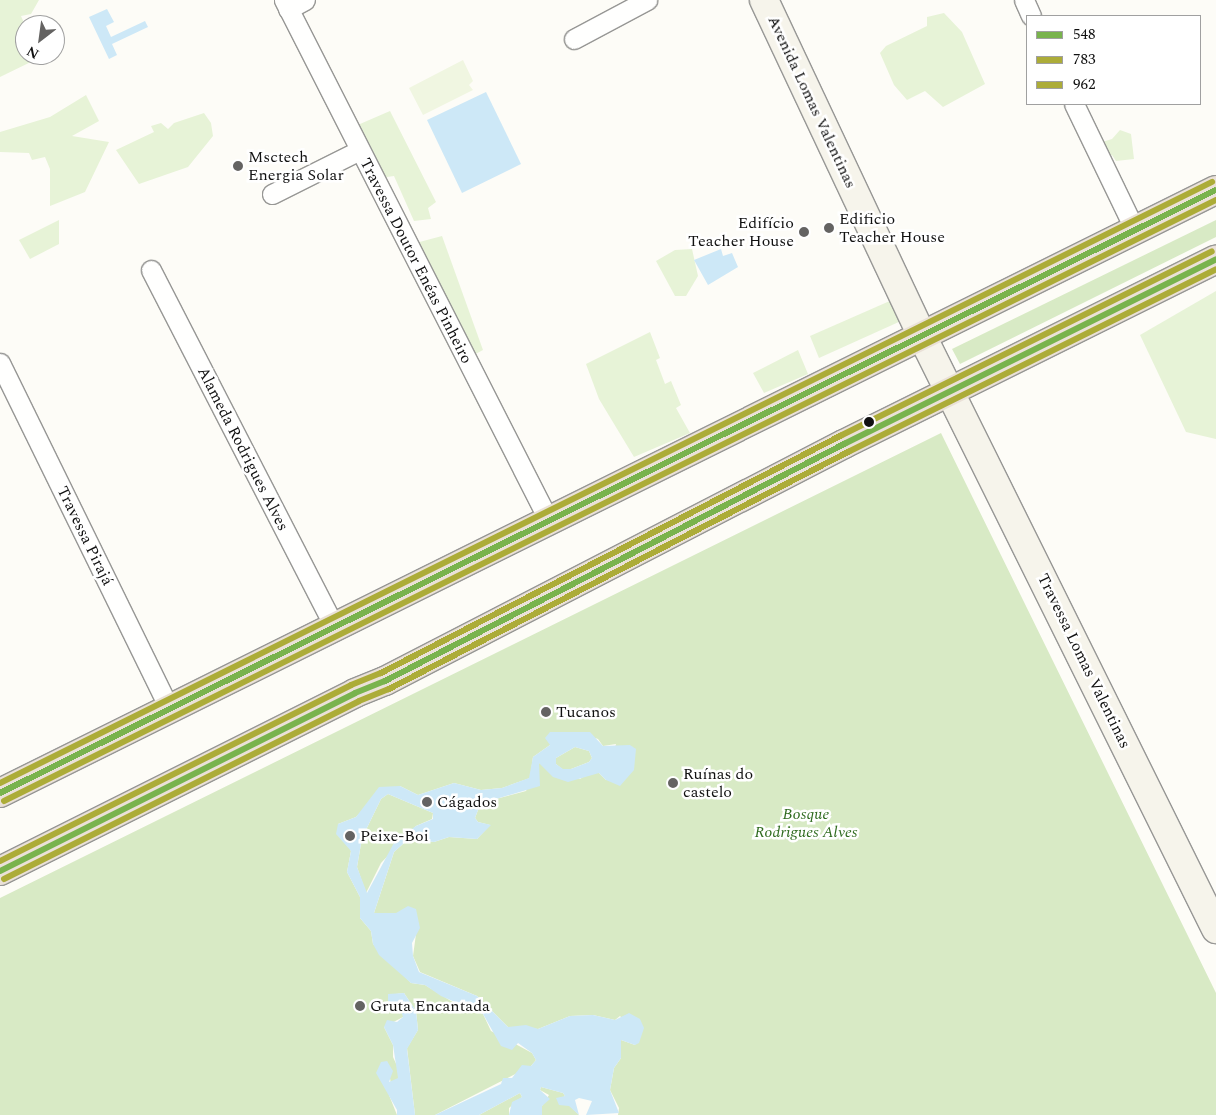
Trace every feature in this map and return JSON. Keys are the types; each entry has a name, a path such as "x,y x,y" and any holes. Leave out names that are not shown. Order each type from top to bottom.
{"highway":[{"path":"0,792 170,710 1216,190"},
{"path":"0,871 385,681 835,449 952,393 1216,259"}],"street":[{"path":"286,5 305,0"},
{"path":"574,39 647,0"},
{"name":"Avenida Lomas Valentinas","path":"764,0 922,336 952,393"},
{"path":"1024,0 1031,15"},
{"name":"Travessa Doutor Enéas Pinheiro","path":"286,5 549,521"},
{"path":"1074,105 1135,230"},
{"path":"272,194 360,150"},
{"name":"Alameda Rodrigues Alves","path":"151,270 335,628"},
{"name":"Travessa Pirajá","path":"0,363 170,710"},
{"name":"Travessa Lomas Valentinas","path":"952,393 1216,929"}],"green space":[{"path":"0,0 39,0 31,14 15,15 15,65 25,65 0,77"},
{"path":"944,13 962,32 985,84 943,107 925,91 907,100 894,85 880,53 886,46 927,26 927,17"},
{"path":"463,60 473,81 469,85 473,90 423,115 409,88"},
{"path":"86,95 99,121 72,136 109,142 85,192 50,206 50,169 45,157 32,160 29,153 0,152 0,132 50,117"},
{"path":"390,111 436,202 428,208 431,219 414,221 394,176 380,178 353,127"},
{"path":"204,113 211,123 213,136 188,167 139,184 116,150 154,132 151,126 161,123 168,129 174,123"},
{"path":"1120,130 1131,134 1134,159 1116,161 1112,155 1107,158 1099,143 1112,139"},
{"path":"59,220 59,244 30,259 19,240"},
{"path":"1216,220 1216,237 960,364 952,349"},
{"path":"442,236 483,350 470,357 412,244"},
{"path":"692,249 698,276 686,296 675,296 656,261 675,250"},
{"path":"1216,291 1216,439 1186,432 1140,335"},
{"path":"892,300 901,321 819,358 810,336"},
{"path":"650,332 660,358 656,360 665,384 671,381 681,405 676,408 690,433 634,457 599,399 586,364"},
{"path":"798,350 808,374 764,393 753,373"},
{"name":"Bosque Rodrigues Alves","path":"941,433 1216,993 1216,1115 618,1115 619,1108 610,1090 614,1068 621,1058 621,1040 635,1045 639,1036 620,1016 615,1020 593,1015 570,1016 538,1029 508,1027 477,996 420,972 413,956 416,934 396,913 374,913 394,852 404,843 417,840 434,842 449,837 477,839 490,825 478,822 475,818 478,810 496,799 526,791 539,763 580,779 591,772 599,773 606,780 616,744 603,746 598,739 578,732 551,732 550,745 533,757 530,778 502,788 481,790 454,783 418,795 400,786 373,799 356,817 338,824 351,851 347,872 360,897 360,918 371,931 373,944 411,983 425,985 451,1001 483,1014 491,1031 532,1053 536,1060 531,1066 435,1115 415,1115 407,1048 418,1030 416,1011 404,993 388,995 388,1001 403,1011 403,1017 384,1027 393,1045 393,1057 398,1068 398,1079 391,1084 387,1061 389,1095 397,1115 0,1115 0,898"},
{"path":"575,747 589,751 592,758 589,762 571,769 562,769 556,764 556,758"},
{"path":"388,794 433,813 432,819 416,826 381,863 366,893 357,867 362,838 381,799"},
{"path":"541,1087 563,1093 565,1096 562,1098 579,1115 542,1115 542,1106 549,1095 540,1090"},
{"path":"520,1093 522,1097 509,1108 509,1115 479,1115"}],"water":[{"path":"107,9 114,22 106,26 111,37 145,21 148,27 112,44 117,55 109,59 89,17"},
{"path":"486,92 521,164 462,193 427,120"},
{"path":"721,249 723,256 732,253 738,267 708,285 694,260"},
{"path":"550,732 590,732 603,746 630,745 636,749 634,770 620,786 606,780 599,773 568,782 553,777 539,763 540,786 496,799 478,810 475,818 478,822 491,825 477,839 449,837 434,842 417,840 404,843 394,852 374,913 396,913 408,906 416,909 420,928 412,943 413,956 419,972 477,996 508,1027 526,1025 538,1029 570,1016 593,1015 615,1020 629,1013 640,1019 644,1028 639,1043 635,1045 621,1040 621,1058 614,1068 610,1090 619,1113 586,1115 592,1101 579,1098 575,1100 579,1115 569,1106 559,1105 556,1098 565,1096 563,1093 541,1087 540,1090 550,1099 542,1106 542,1115 509,1115 512,1102 522,1097 520,1093 479,1115 435,1115 501,1084 503,1078 512,1078 522,1065 531,1066 536,1060 532,1053 518,1043 512,1050 501,1046 483,1014 441,996 425,985 411,983 379,955 373,944 371,931 360,918 360,897 347,872 351,851 336,834 338,824 356,817 379,787 400,786 418,795 454,783 481,790 502,788 529,778 533,757 550,745 545,738","holes":["575,747 589,751 592,758 589,762 571,769 563,769 556,764 556,758","388,794 433,813 433,819 416,826 395,841 367,893 357,867 362,838 381,799"]},
{"path":"404,993 416,1011 418,1030 407,1049 415,1115 397,1115 397,1110 376,1073 381,1062 387,1061 393,1071 389,1082 398,1078 393,1045 384,1027 387,1020 397,1022 403,1017 400,1007 388,1001 388,994"}],"transit line":[{"name":"962","path":"0,783 1212,182"},
{"name":"548","path":"0,793 1216,190"},
{"name":"783","path":"4,801 1216,200"},
{"name":"962","path":"0,861 351,685 381,673 840,436 1212,251"},
{"name":"548","path":"0,871 355,693 385,681 844,444 1216,259"},
{"name":"783","path":"4,879 359,701 389,689 848,452 1216,269"}],"place":[{"name":"Msctech Energia Solar","path":"238,166"},
{"name":"Edificio Teacher House","path":"829,228"},
{"name":"Edifício Teacher House","path":"804,232"},
{"name":"Tucanos","path":"546,712"},
{"name":"Ruínas do castelo","path":"673,783"},
{"name":"Cágados","path":"427,802"},
{"name":"Peixe-Boi","path":"350,836"},
{"name":"Gruta Encantada","path":"360,1006"}]}
